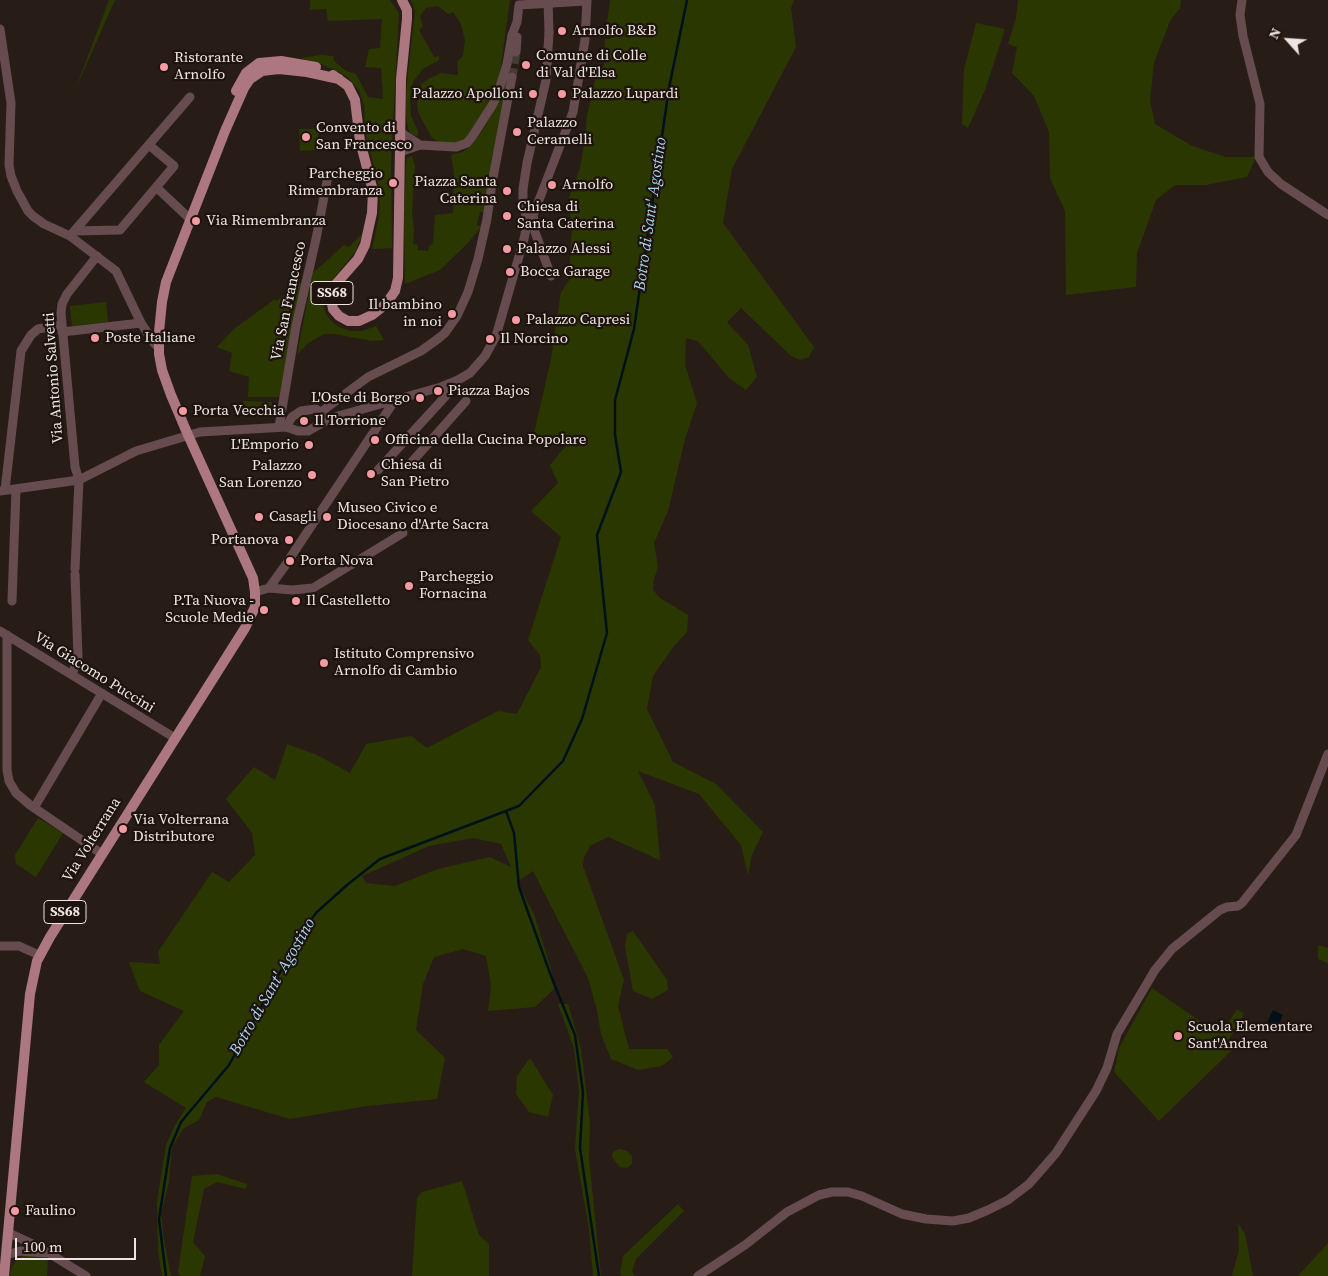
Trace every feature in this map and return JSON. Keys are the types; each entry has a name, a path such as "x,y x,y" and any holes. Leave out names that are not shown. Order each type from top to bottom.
{"main road":[{"name":"SS68","path":"255,592 251,574 168,389 159,348 160,313 164,290 225,131 238,85 254,65 269,61 302,64 320,69 348,86 355,100 359,136 373,194 372,218 364,248 356,262 338,282 331,295 333,309 345,320 359,321 372,315 386,304 396,288 399,267 400,132 402,71 407,19 407,10 402,0"},
{"name":"Via Volterrana","path":"4,1276 30,994 33,974 39,955 250,620 254,607 255,592"}],"street":[{"path":"527,224 523,185 546,80 549,33 548,0"},
{"path":"1242,0 1240,15 1243,36 1260,104 1259,157 1268,172 1281,184 1328,214"},
{"path":"283,427 298,412 311,408 323,416 395,400 458,380 470,373 482,360 496,336 527,224 534,213 573,112 586,40 586,1 519,3 516,52"},
{"path":"400,152 420,145 446,148 459,146 469,140 493,104 505,71 512,35 518,22"},
{"path":"0,29 11,102 9,157 11,176 30,214 41,223 72,233 120,230 174,166 149,145"},
{"path":"141,323 38,329 28,338 21,351 3,491 79,480 136,450 205,431 283,427 298,431 308,431 368,377 420,351 440,338 457,316 472,280 482,239 512,77"},
{"path":"72,233 190,97"},
{"path":"400,132 420,145"},
{"name":"Via San Francesco","path":"283,427 284,400 295,331 327,181"},
{"path":"156,187 190,219"},
{"path":"534,213 535,232 551,276"},
{"path":"72,233 119,274 141,323 159,348"},
{"name":"Via Antonio Salvetti","path":"72,675 78,657 75,572 79,480 75,468 63,346 62,307 65,298 97,256"},
{"path":"378,470 453,388 458,380"},
{"path":"255,592 271,585 395,400"},
{"path":"410,464 466,401"},
{"path":"435,407 449,419"},
{"path":"12,601 16,489"},
{"path":"271,585 292,590 313,588 403,533"},
{"path":"4,633 8,779 14,790 34,808 102,854"},
{"name":"Via Giacomo Puccini","path":"4,633 175,738"},
{"path":"34,808 102,694"},
{"path":"698,1276 745,1245 787,1212 819,1195 832,1192 848,1192 862,1196 902,1214 926,1219 953,1221 969,1218 988,1210 1008,1200 1025,1188 1051,1160 1092,1096 1104,1074 1117,1034 1158,966 1172,949 1220,910 1227,906 1238,906 1242,903 1296,835 1328,754"},
{"path":"0,946 19,946 39,955"},
{"path":"9,1233 40,1247 86,1276"},
{"path":"6,1254 26,1251 49,1254"}],"green space":[{"path":"109,0 115,0 76,88"},
{"path":"310,0 390,0 399,13 391,163 392,248 372,249 379,217 380,191 365,131 364,106 359,90 347,77 337,71 300,58 321,55 333,56 334,61 346,71 356,74 368,97 383,99 381,68 365,67 369,49 380,48 382,19 328,21 326,9 310,10"},
{"path":"411,0 510,0 499,80 489,104 471,135 461,143 440,143 432,138 418,112 419,90 422,84 441,73 458,75 457,62 463,56 465,40 461,24 453,12 448,14 438,6 426,8 420,16 423,26 419,30 434,57 439,56 439,60 423,69 413,82 410,99 411,116 418,135 410,133 408,128 406,91 415,11"},
{"path":"610,0 794,0 791,8 796,47 732,169 723,223 814,347 809,357 800,360 791,356 741,308 727,322 748,345 757,377 746,390 729,378 698,341 686,338 685,365 697,403 685,439 668,511 654,543 658,567 653,590 660,598 688,615 687,632 674,646 653,676 647,709 673,762 716,784 763,832 752,855 748,875 741,845 699,794 638,771 655,805 660,860 608,837 590,846 584,857 583,866 624,980 618,1006 629,1049 667,1049 673,1057 662,1066 638,1070 611,1059 601,1034 597,1010 588,978 533,871 517,882 534,914 551,969 554,989 535,1007 488,1011 491,986 486,956 463,949 434,957 423,984 416,1030 445,1058 437,1099 367,1106 290,1119 216,1097 207,1102 199,1120 183,1129 172,1147 169,1182 161,1214 171,1276 162,1276 158,1251 157,1202 166,1145 175,1125 186,1108 144,1082 159,1065 159,1045 184,1011 140,991 129,962 160,964 158,952 212,872 229,882 255,855 252,833 226,799 254,767 275,780 287,744 317,755 350,773 366,744 411,736 427,748 498,711 517,714 541,667 540,655 528,640 561,537 531,511 558,483 550,465 565,447 534,433 551,359 561,292 572,276 572,271 569,270 572,230 568,201 580,168 587,116 595,80 604,65 605,39 610,39 611,34 606,33","holes":["473,838 501,844 511,867 490,857 438,869 395,886 366,883 362,876 429,846"]},
{"path":"1018,0 1181,0 1180,8 1170,21 1154,63 1150,100 1155,124 1192,146 1226,157 1256,157 1247,177 1206,185 1175,185 1156,200 1137,253 1136,287 1066,295 1065,211 1050,178 1049,132 1034,96 1012,73 1017,47 1008,44 1016,18"},
{"path":"976,23 1005,29 985,90 968,128 962,124 964,69"},
{"path":"506,78 509,78 489,179 486,179 485,212 480,212 477,225 482,226 468,243 440,270 405,284 404,215 407,158 412,156 415,166 412,212 413,244 418,245 417,250 428,251 429,246 433,243 435,215 453,213 454,172 451,155 463,152 473,144 502,96"},
{"path":"299,129 318,129 319,150 300,151"},
{"path":"363,233 355,252 328,286 323,304 326,314 333,323 341,328 351,331 362,331 376,326 384,340 372,341 324,334 307,344 297,355 313,273 344,245 349,247"},
{"path":"302,282 281,397 248,397 249,377 229,371 232,353 217,347 234,329"},
{"path":"106,302 108,322 72,326 70,306"},
{"path":"243,401 272,402 272,412 242,412"},
{"path":"38,818 63,833 36,877 16,864 15,855"},
{"path":"633,931 667,980 668,990 652,999 633,991 625,946 627,934"},
{"path":"1318,945 1328,948 1328,963 1318,959"},
{"name":"Scuola Elementare Sant'Andrea","path":"1152,988 1207,1026 1218,1021 1226,1026 1237,1009 1244,1014 1226,1044 1232,1050 1159,1121 1114,1072 1119,1048"},
{"path":"558,1004 568,1004 581,1049 590,1123 589,1160 601,1276 593,1276 589,1229 575,1149 579,1091 574,1048"},
{"path":"530,1058 553,1095 548,1117 529,1112 516,1094 517,1076"},
{"path":"619,1149 627,1151 632,1156 632,1164 627,1168 620,1167 612,1157 613,1152"},
{"path":"217,1174 247,1184 246,1189 217,1182 204,1189 193,1242 205,1256 200,1276 180,1276 178,1272 192,1176"},
{"path":"462,1181 479,1235 489,1244 489,1276 412,1276 417,1198 422,1192"},
{"path":"678,1204 684,1211 636,1259 632,1271 635,1276 622,1276 620,1274 623,1256"},
{"path":"1238,1223 1245,1234 1253,1276 1232,1276 1239,1250"},
{"path":"1328,1243 1328,1276 1298,1276"},
{"path":"25,1255 48,1258 47,1276 10,1276 11,1269 16,1260"}],"shaded area":[{"path":"1273,1010 1283,1015 1275,1034 1264,1029"}],"waterway":[{"name":"Botro di Sant' Agostino","path":"166,1276 159,1219 170,1148 181,1122 229,1065 305,927 317,912 380,859 519,806 563,761 582,719 607,633 597,535 621,472 615,435 615,400 634,329 669,88 687,0"},
{"path":"506,811 514,833 519,887 551,976 575,1035 583,1092 580,1148 599,1276"}],"tunnel":[{"path":"512,77 516,52"}],"place":[{"name":"Arnolfo B&B","path":"562,31"},
{"name":"Comune di Colle di Val d'Elsa","path":"526,65"},
{"name":"Ristorante Arnolfo","path":"164,67"},
{"name":"Palazzo Apolloni","path":"533,94"},
{"name":"Palazzo Lupardi","path":"562,94"},
{"name":"Palazzo Ceramelli","path":"517,132"},
{"name":"Convento di San Francesco","path":"306,137"},
{"name":"Parcheggio Rimembranza","path":"393,183"},
{"name":"Arnolfo","path":"552,185"},
{"name":"Piazza Santa Caterina","path":"507,191"},
{"name":"Chiesa di Santa Caterina","path":"507,216"},
{"name":"Via Rimembranza","path":"196,221"},
{"name":"Palazzo Alessi","path":"507,249"},
{"name":"Bocca Garage","path":"510,272"},
{"name":"Il bambino in noi","path":"452,314"},
{"name":"Palazzo Capresi","path":"516,320"},
{"name":"Poste Italiane","path":"95,338"},
{"name":"Il Norcino","path":"490,339"},
{"name":"Piazza Bajos","path":"438,391"},
{"name":"L'Oste di Borgo","path":"420,398"},
{"name":"Porta Vecchia","path":"183,411"},
{"name":"Il Torrione","path":"304,421"},
{"name":"Officina della Cucina Popolare","path":"375,440"},
{"name":"L'Emporio","path":"309,445"},
{"name":"Chiesa di San Pietro","path":"371,474"},
{"name":"Palazzo San Lorenzo","path":"312,475"},
{"name":"Casagli","path":"259,517"},
{"name":"Museo Civico e Diocesano d'Arte Sacra","path":"327,517"},
{"name":"Portanova","path":"289,540"},
{"name":"Porta Nova","path":"290,561"},
{"name":"Parcheggio Fornacina","path":"409,586"},
{"name":"Il Castelletto","path":"296,601"},
{"name":"P.Ta Nuova - Scuole Medie","path":"264,610"},
{"name":"Istituto Comprensivo Arnolfo di Cambio","path":"324,663"},
{"name":"Via Volterrana Distributore","path":"123,829"},
{"name":"Scuola Elementare Sant'Andrea","path":"1178,1036"},
{"name":"Faulino","path":"15,1211"}]}
